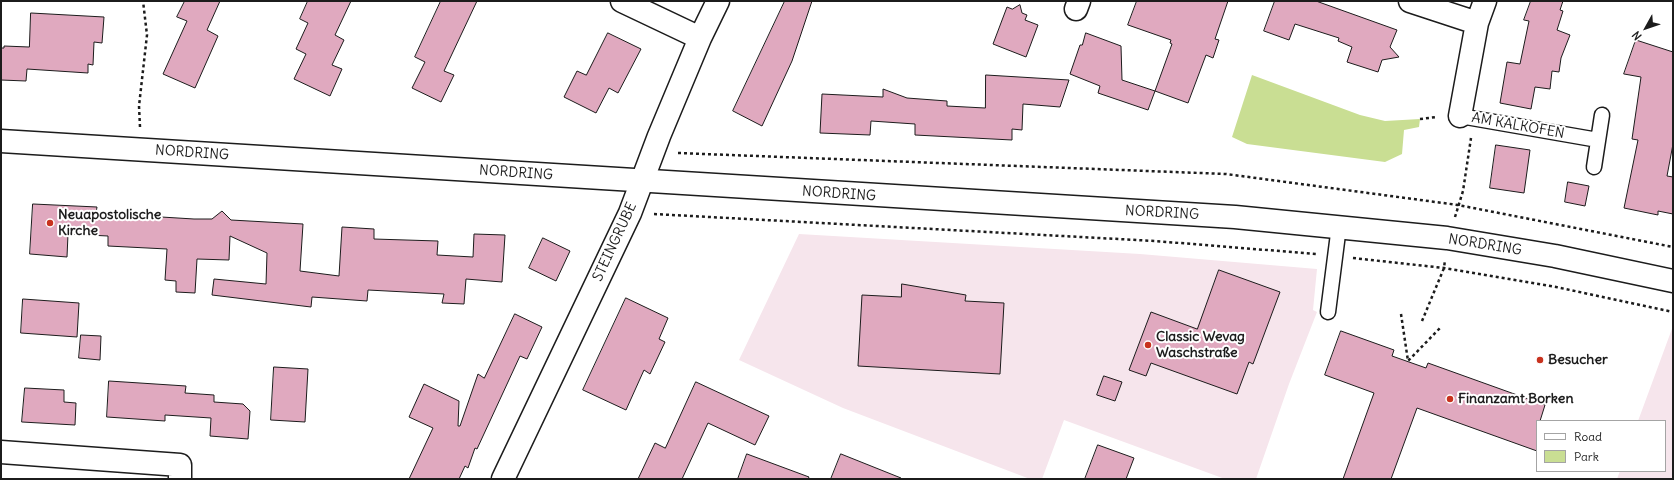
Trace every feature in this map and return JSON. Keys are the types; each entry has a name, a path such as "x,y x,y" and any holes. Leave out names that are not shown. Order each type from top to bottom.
{"main road":[{"path":"622,1 700,38"},
{"name":"STEINGRUBE","path":"503,479 630,213 653,152 700,38 718,1"},
{"path":"1410,1 1477,23"},
{"name":"AM KALKOFEN","path":"1467,117 1477,23 1485,1"},
{"name":"NORDRING","path":"1,141 642,182 1235,217 1339,226 1447,238 1555,256 1673,281"},
{"path":"1,452 180,465 180,479"}],"lane":[{"path":"1594,167 1602,115"},
{"name":"AM KALKOFEN","path":"1467,117 1598,140"},
{"path":"1328,312 1339,226"}],"path":[{"path":"141,150 139,106 147,35 143,1"},
{"path":"1422,321 1444,268 1447,238 1463,191 1467,117"},
{"path":"653,152 1226,174 1458,205 1673,247"},
{"path":"630,213 1148,241 1335,256 1444,268 1556,288 1673,312"},
{"path":"1401,314 1408,361 1440,328"}],"shaded area":[{"path":"799,234 1140,254 1317,269 1313,310 1317,312 1289,384 1256,479 1225,479 1064,420 1042,479 1030,479 843,408 739,360"},
{"path":"1673,326 1673,479 1617,479 1620,472 1666,472 1666,420 1638,420"}],"green space":[{"path":"1252,75 1360,115 1385,121 1420,119 1419,127 1404,130 1402,154 1385,162 1247,144 1232,137"}],"building":[{"path":"185,1 220,1 207,30 218,36 195,88 163,74 187,21 177,17"},
{"path":"308,1 351,1 335,35 344,40 332,65 342,69 330,96 294,79 306,54 296,49 308,23 300,19"},
{"path":"441,1 477,1 444,71 454,75 441,102 412,88 425,62 415,57"},
{"path":"785,1 812,1 792,61 762,126 733,111"},
{"path":"1137,1 1228,1 1215,39 1219,40 1213,58 1206,55 1188,103 1155,91 1172,44 1170,43 1171,40 1128,25"},
{"path":"1275,1 1316,1 1397,30 1390,47 1399,57 1382,60 1378,72 1347,62 1352,47 1338,41 1339,38 1295,24 1289,40 1264,31"},
{"path":"1531,1 1563,1 1560,10 1563,11 1557,30 1570,35 1561,58 1559,72 1552,71 1550,89 1535,87 1531,109 1500,103 1507,62 1520,64 1529,21 1524,20"},
{"path":"1020,5 1022,13 1027,15 1025,20 1038,25 1026,57 993,44 1007,7 1012,9"},
{"path":"31,13 104,17 102,43 94,42 93,65 88,64 88,73 27,69 26,81 1,80 1,48 4,48 4,46 29,47"},
{"path":"608,33 641,49 618,93 609,88 596,113 564,97 577,71 586,75"},
{"path":"1086,33 1121,46 1122,80 1155,91 1148,110 1098,93 1100,86 1070,74 1080,45 1082,45"},
{"path":"1636,40 1673,52 1673,144 1667,176 1673,177 1673,214 1658,211 1658,215 1624,208 1638,140 1632,139 1641,77 1624,74"},
{"path":"986,75 1069,80 1060,107 1023,104 1022,130 1012,129 1012,140 915,135 915,124 871,121 870,135 820,133 822,94 883,97 883,89 907,98 947,101 947,106 985,108"},
{"path":"1496,145 1530,150 1524,193 1490,188"},
{"path":"1568,182 1589,186 1585,206 1565,202"},
{"path":"33,204 97,207 96,213 194,219 212,219 222,211 231,220 303,224 300,271 339,276 342,227 374,229 374,239 438,241 437,255 473,257 474,234 505,235 502,282 466,279 464,304 442,303 444,294 368,290 367,301 312,297 311,307 212,295 214,279 266,284 267,253 230,236 229,260 197,259 195,293 176,292 176,281 165,280 167,249 108,246 108,236 68,234 67,257 30,254"},
{"path":"543,238 570,251 556,281 529,268"},
{"path":"1219,270 1280,292 1253,364 1249,362 1237,394 1151,363 1146,376 1129,370 1151,312 1197,329"},
{"path":"902,284 966,295 965,301 1004,303 1000,374 858,366 862,295 901,297"},
{"path":"626,298 668,318 659,339 665,342 650,374 644,370 626,410 583,390"},
{"path":"23,299 79,303 77,337 21,333"},
{"path":"515,314 542,327 527,359 520,356 477,449 475,448 468,468 465,466 459,479 409,479 433,428 409,417 424,384 459,401 458,426 460,426 478,374 484,378"},
{"name":"Finanzamt Borken","path":"1341,331 1394,350 1392,356 1426,368 1428,363 1545,405 1540,420 1536,420 1536,451 1417,408 1391,479 1343,479 1374,393 1325,375"},
{"path":"81,335 101,336 100,360 79,358"},
{"path":"274,367 308,369 305,422 271,420"},
{"path":"1104,376 1122,382 1115,401 1097,395"},
{"path":"109,381 186,386 185,393 214,395 214,402 243,404 250,411 248,439 210,436 211,418 165,415 165,421 107,417"},
{"path":"696,382 769,416 755,445 708,423 682,479 638,479 655,443 665,448"},
{"path":"25,388 64,390 64,402 76,403 75,425 22,422"},
{"path":"1098,445 1134,458 1126,479 1085,479"},
{"path":"747,454 809,477 808,479 738,479"},
{"path":"841,454 901,478 831,479"}],"place":[{"name":"Neuapostolische Kirche","path":"50,223"},
{"name":"Classic Wevag Waschstraße","path":"1148,345"},
{"name":"Besucher","path":"1540,360"},
{"name":"Finanzamt Borken","path":"1450,399"}]}
